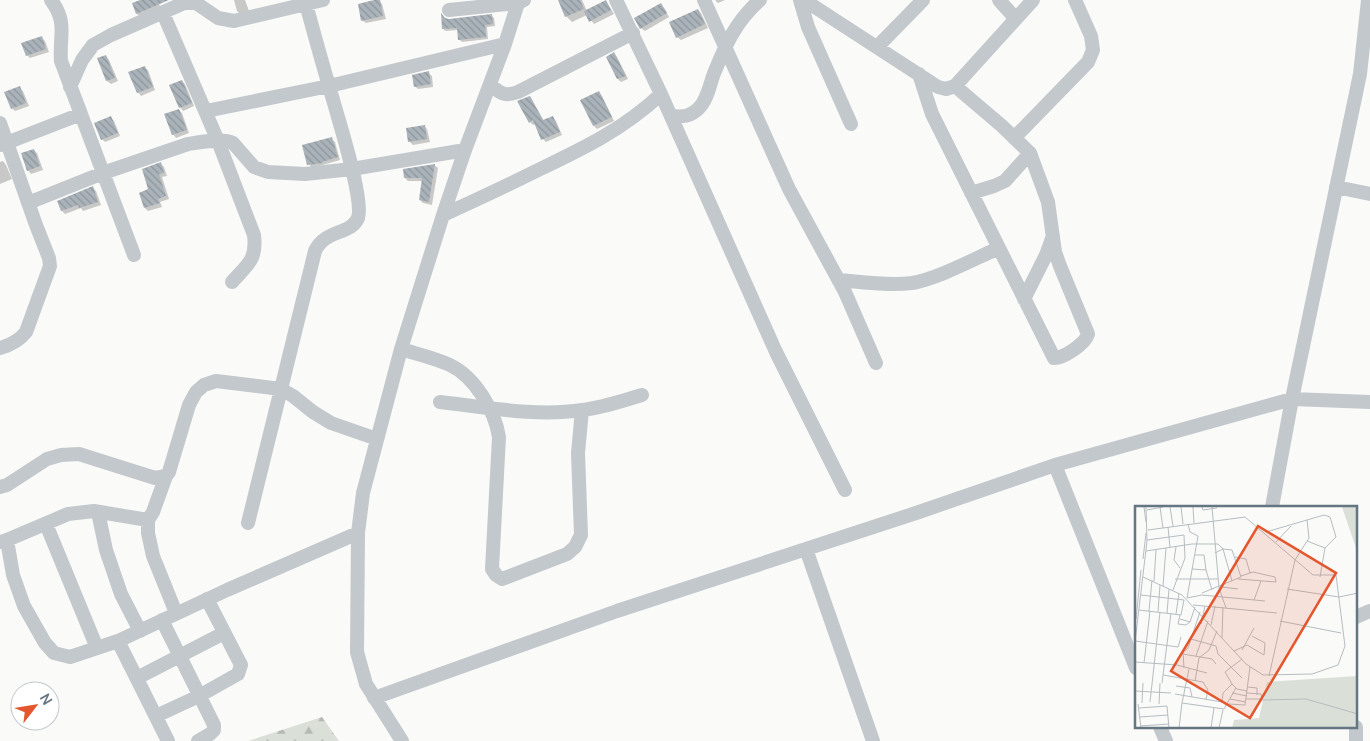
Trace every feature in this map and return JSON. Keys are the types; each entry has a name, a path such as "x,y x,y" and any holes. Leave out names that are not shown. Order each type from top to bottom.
{"street":[{"path":"51,0 63,24 60,47 61,61 134,255"},
{"path":"70,87 82,60 93,45 111,35 184,3 196,3 218,18 234,21 323,0"},
{"path":"616,0 661,94 776,352 845,490"},
{"path":"704,0 789,189 839,280 876,362"},
{"path":"671,116 684,117 691,115 702,104 725,45 746,12 760,0"},
{"path":"800,0 808,27 851,124"},
{"path":"804,0 938,87 946,89 955,86 1033,0"},
{"path":"877,47 923,0"},
{"path":"999,0 1016,18"},
{"path":"1014,138 1088,62 1093,50 1091,36 1075,0"},
{"path":"1272,506 1292,399 1336,187 1365,78 1368,0"},
{"path":"402,741 366,684 356,652 358,533 363,493 401,349 443,215 520,1 449,10"},
{"path":"248,523 315,251 318,243 327,236 349,228 357,219 360,209 352,169 306,4"},
{"path":"163,13 218,141 254,235 256,247 253,258 232,282"},
{"path":"490,85 502,93 510,95 633,33"},
{"path":"206,112 329,86 505,44"},
{"path":"918,74 932,114 998,248 1054,358 1060,358 1086,339 1088,334 1055,252 1054,233 1048,202 1030,153 983,109 955,86"},
{"path":"443,215 562,159 605,136 632,120 661,94"},
{"path":"4,144 81,114"},
{"path":"0,123 4,144 49,258 50,266 26,332 22,338 13,344 0,348"},
{"path":"28,203 103,173 188,144 229,141 254,167 268,172 305,174 352,169 465,150"},
{"path":"971,193 1005,181 1030,153"},
{"path":"1336,187 1370,194"},
{"path":"1024,299 1046,255 1054,233"},
{"path":"839,280 895,284 914,283 931,278 998,248"},
{"path":"401,349 451,366 472,383 497,423 499,437 492,569 502,579 567,554 576,547 581,535 578,453 582,410"},
{"path":"176,613 153,556 148,533 148,520 169,472 189,405 196,392 204,385 216,381 280,389 331,422 378,439"},
{"path":"440,402 489,408 550,412 582,410 608,405 642,394"},
{"path":"374,698 616,611 1054,465 1292,399 1370,402"},
{"path":"0,487 7,485 46,459 62,455 79,454 155,478 166,476"},
{"path":"1054,465 1135,666"},
{"path":"148,520 98,512 68,514 4,541 24,606 45,643 54,653 70,657 118,641 207,599 358,533"},
{"path":"98,512 106,550 121,594 140,631"},
{"path":"46,524 97,648"},
{"path":"806,549 873,741"},
{"path":"156,716 199,696 238,674 240,670 241,665 207,599"},
{"path":"1358,616 1370,611"},
{"path":"162,620 214,725 214,730 198,741"},
{"path":"137,678 224,633"},
{"path":"118,641 168,741"},
{"path":"1160,728 1166,741"},
{"path":"1356,728 1356,741"}],"green space":[{"path":"322,717 339,741 248,741"}],"building":[{"path":"140,0 169,0 136,14 132,3"},
{"path":"380,0 383,16 361,21 358,4"},
{"path":"558,0 580,0 584,9 565,17"},
{"path":"606,0 611,10 589,22 584,11"},
{"path":"661,3 667,13 640,29 634,18"},
{"path":"698,9 705,24 676,38 669,22"},
{"path":"441,13 445,18 449,19 492,14 493,24 485,25 486,37 458,40 457,28 442,29"},
{"path":"42,36 46,49 26,56 21,43"},
{"path":"614,52 626,76 617,79 606,57"},
{"path":"106,55 115,78 106,81 97,58"},
{"path":"145,66 153,87 137,93 128,72"},
{"path":"429,71 431,84 414,87 412,75"},
{"path":"182,80 192,103 179,108 169,85"},
{"path":"20,86 26,103 11,109 4,92"},
{"path":"599,91 612,117 593,126 580,100"},
{"path":"530,96 543,120 553,116 560,132 541,140 533,120 529,123 517,101"},
{"path":"179,109 187,130 172,135 164,114"},
{"path":"111,116 118,133 101,140 94,123"},
{"path":"425,125 427,139 408,142 406,128"},
{"path":"332,137 338,157 323,163 307,165 302,145"},
{"path":"34,149 40,166 27,171 21,153"},
{"path":"161,162 164,173 159,174 166,196 158,199 160,203 144,208 139,193 148,189 142,169"},
{"path":"435,164 429,202 419,200 422,178 404,178 403,169"},
{"path":"93,186 98,202 79,208 78,205 61,211 57,201"}]}
